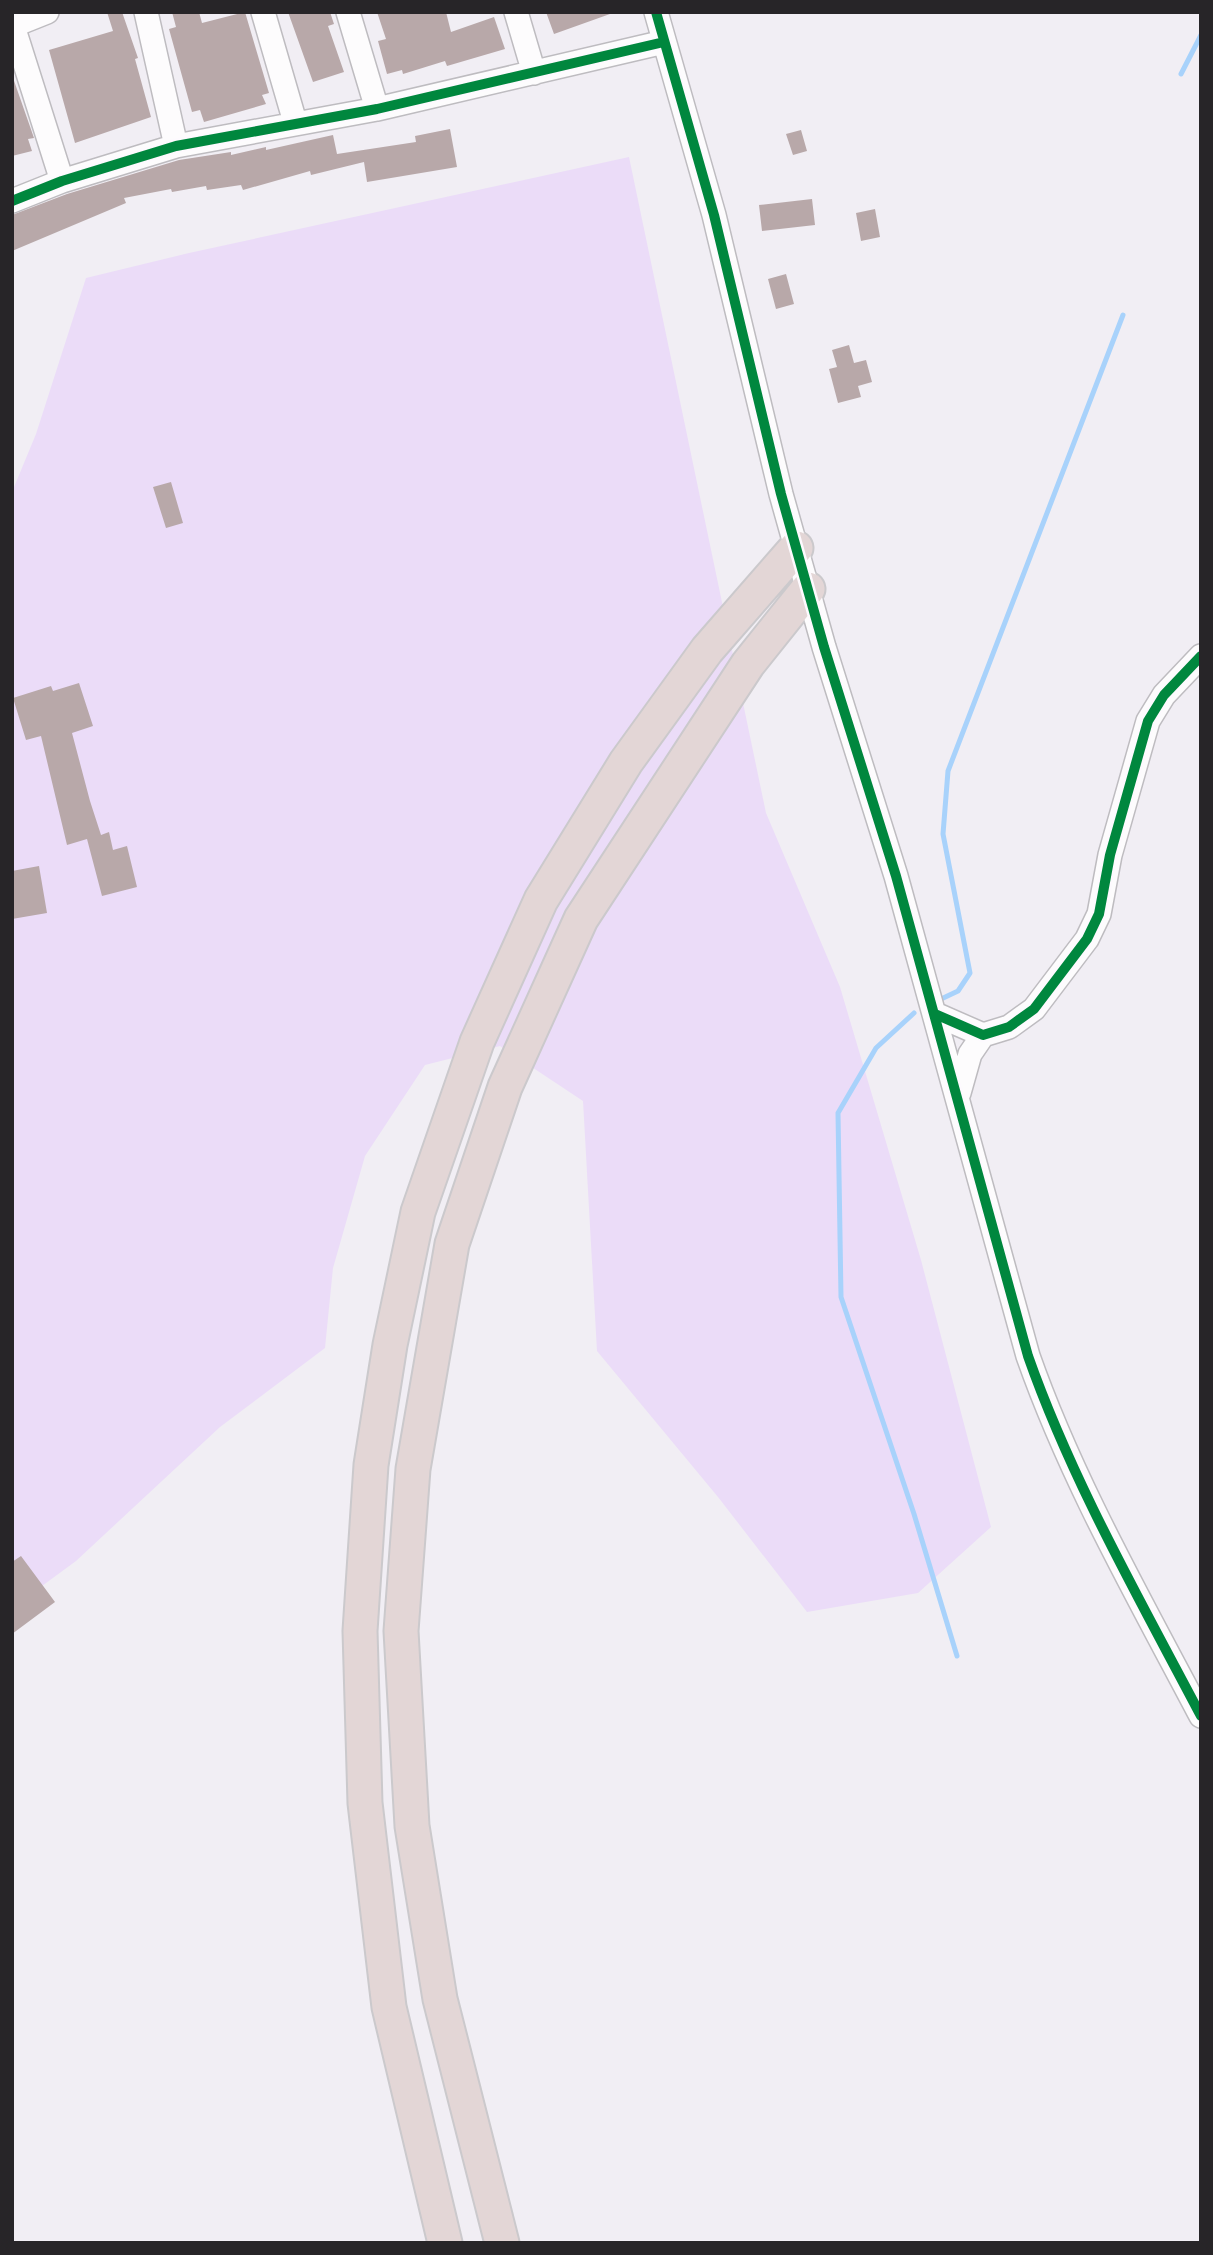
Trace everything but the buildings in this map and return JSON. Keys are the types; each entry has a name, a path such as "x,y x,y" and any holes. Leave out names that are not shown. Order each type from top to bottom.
{"highway":[{"path":"444,2243 389,2007 365,1803 360,1631 371,1465 390,1345 418,1212 477,1042 541,900 626,762 707,650 796,548"},
{"path":"502,2243 438,1985 412,1826 401,1631 412,1468 452,1244 505,1087 581,919 740,675 808,589"}],"street":[{"path":"47,12 13,26 62,181"},
{"path":"146,12 176,146"},
{"path":"263,12 295,122"},
{"path":"348,12 377,109"},
{"path":"516,12 534,73"},
{"path":"656,12 714,215 796,548 896,876 1028,1356 1049,1416 1201,1716"},
{"path":"12,201 62,181 176,146 377,109 664,42"},
{"path":"958,1096 970,1054 983,1035 1009,1027 1034,1009 1087,939 1099,914 1110,855 1148,721 1164,695 1201,656"},
{"path":"934,1014 983,1035"}],"shaded area":[{"path":"629,157 766,813 840,987 921,1260 991,1527 918,1593 807,1612 718,1497 597,1351 583,1101 500,1046 425,1065 365,1156 333,1268 325,1348 220,1427 76,1561 12,1608 12,492 36,434 86,278"}],"waterway":[{"path":"1181,74 1201,35"},
{"path":"939,1000 958,991 970,973 943,834 948,771 1123,315"},
{"path":"914,1013 876,1048 838,1113 841,1297 914,1514 957,1656"}],"cycle path":[{"path":"656,12 714,215 781,494 824,647 896,876 1028,1356 1086,1494 1201,1716"},
{"path":"12,201 62,181 176,146 377,109 664,42"},
{"path":"935,1014 983,1035 1009,1027 1034,1009 1087,939 1099,914 1110,855 1148,721 1164,695 1201,656"}]}
